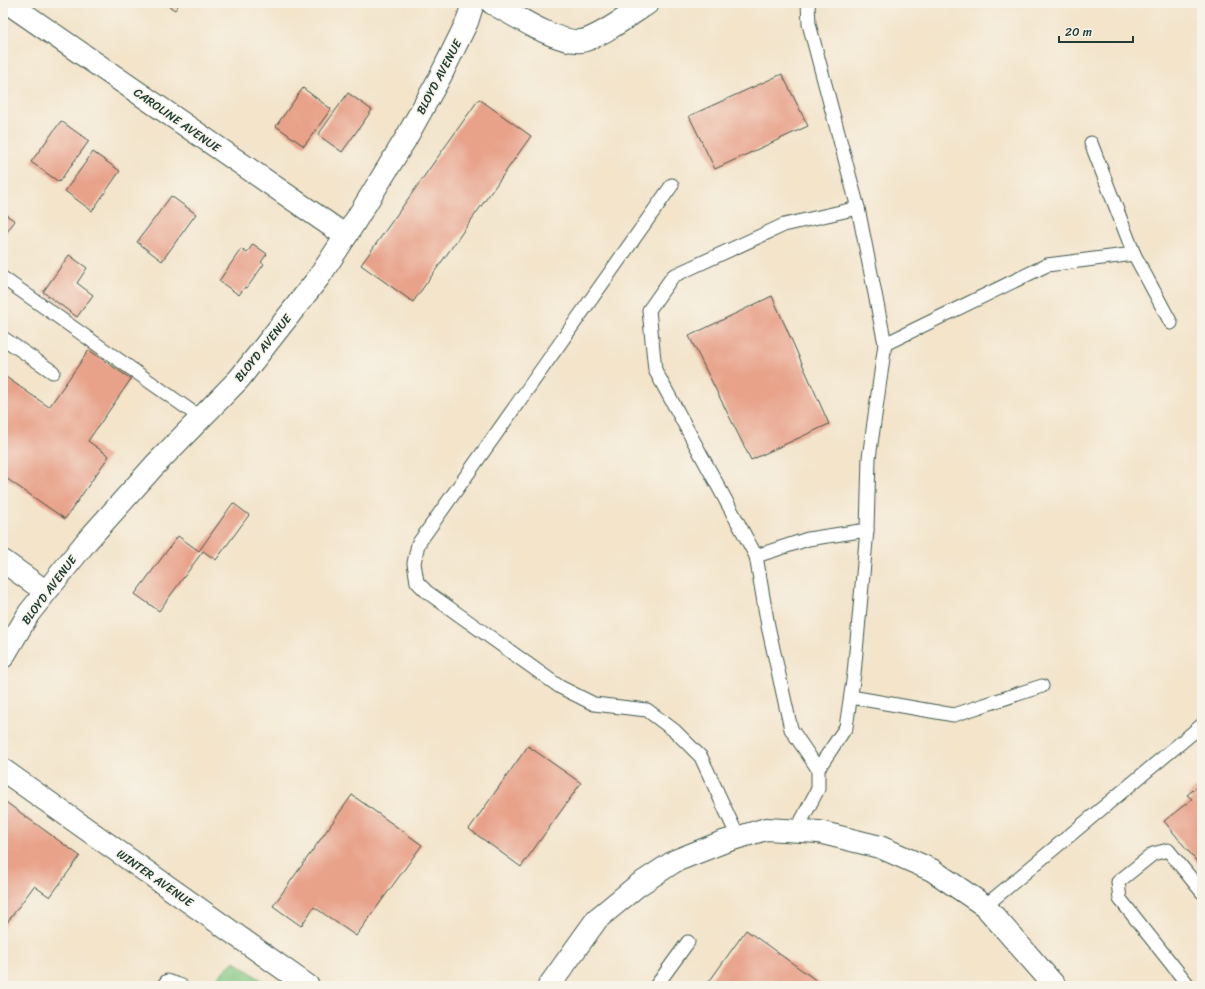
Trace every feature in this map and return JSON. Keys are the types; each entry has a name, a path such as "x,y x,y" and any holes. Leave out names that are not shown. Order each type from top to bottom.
{"street":[{"name":"CAROLINE AVENUE","path":"8,3 346,236"},
{"name":"BLOYD AVENUE","path":"3,657 28,613 45,591 119,503 240,379 319,277 406,140 440,77 467,22 473,3"},
{"path":"492,3 555,37 569,41 583,41 600,33 648,3"},
{"path":"3,561 45,591"},
{"name":"WINTER AVENUE","path":"3,770 308,986"},
{"path":"549,986 597,919 636,886 675,861 738,837 766,829 819,832 880,847 932,870 985,906 1055,986"}],"lane":[{"path":"796,831 818,789 818,769 846,727 851,697 867,530 869,458 885,344 858,208 810,24 808,3"},
{"path":"1091,143 1134,254 1171,323"},
{"path":"672,184 418,544 414,563 417,582 427,592 560,688 594,704 647,710 675,731 701,757 738,837"},
{"path":"818,769 791,729 768,626 756,556 655,370 649,310 673,276 784,225 858,208"},
{"path":"885,344 1047,265 1134,254"},
{"path":"3,278 201,418"},
{"path":"3,338 53,372"},
{"path":"756,556 808,539 867,530"},
{"path":"851,697 954,715 1042,686"},
{"path":"985,906 1202,725"},
{"path":"1189,986 1120,899 1118,882 1153,854 1168,850 1202,892"},
{"path":"656,986 688,942"},
{"path":"163,986 166,981 182,986"}],"green space":[{"path":"234,961 270,986 208,986"}],"building":[{"path":"163,3 180,3 175,10"},
{"path":"782,74 808,126 715,169 689,116"},
{"path":"303,88 331,109 304,146 276,126"},
{"path":"348,93 372,110 342,152 318,135"},
{"path":"479,99 531,136 413,302 361,265"},
{"path":"61,121 89,141 59,182 31,162"},
{"path":"93,152 120,171 92,211 65,191"},
{"path":"171,196 196,214 162,261 137,242"},
{"path":"3,213 15,221 3,237"},
{"path":"253,244 267,254 261,262 264,264 247,288 245,287 239,295 219,281 241,249 247,253"},
{"path":"69,255 87,268 77,283 93,295 77,317 43,292"},
{"path":"772,296 829,424 751,460 689,336"},
{"path":"89,350 131,379 88,441 109,456 65,519 3,476 3,375 49,407"},
{"path":"233,503 249,515 216,560 203,551 159,611 135,594 178,536 199,551"},
{"path":"528,746 581,783 521,867 469,829"},
{"path":"1202,783 1202,868 1164,821 1192,799 1187,795"},
{"path":"352,795 422,845 356,936 314,907 301,926 273,906"},
{"path":"3,800 80,856 50,897 34,886 3,928"},
{"path":"746,930 824,986 706,986"}]}
